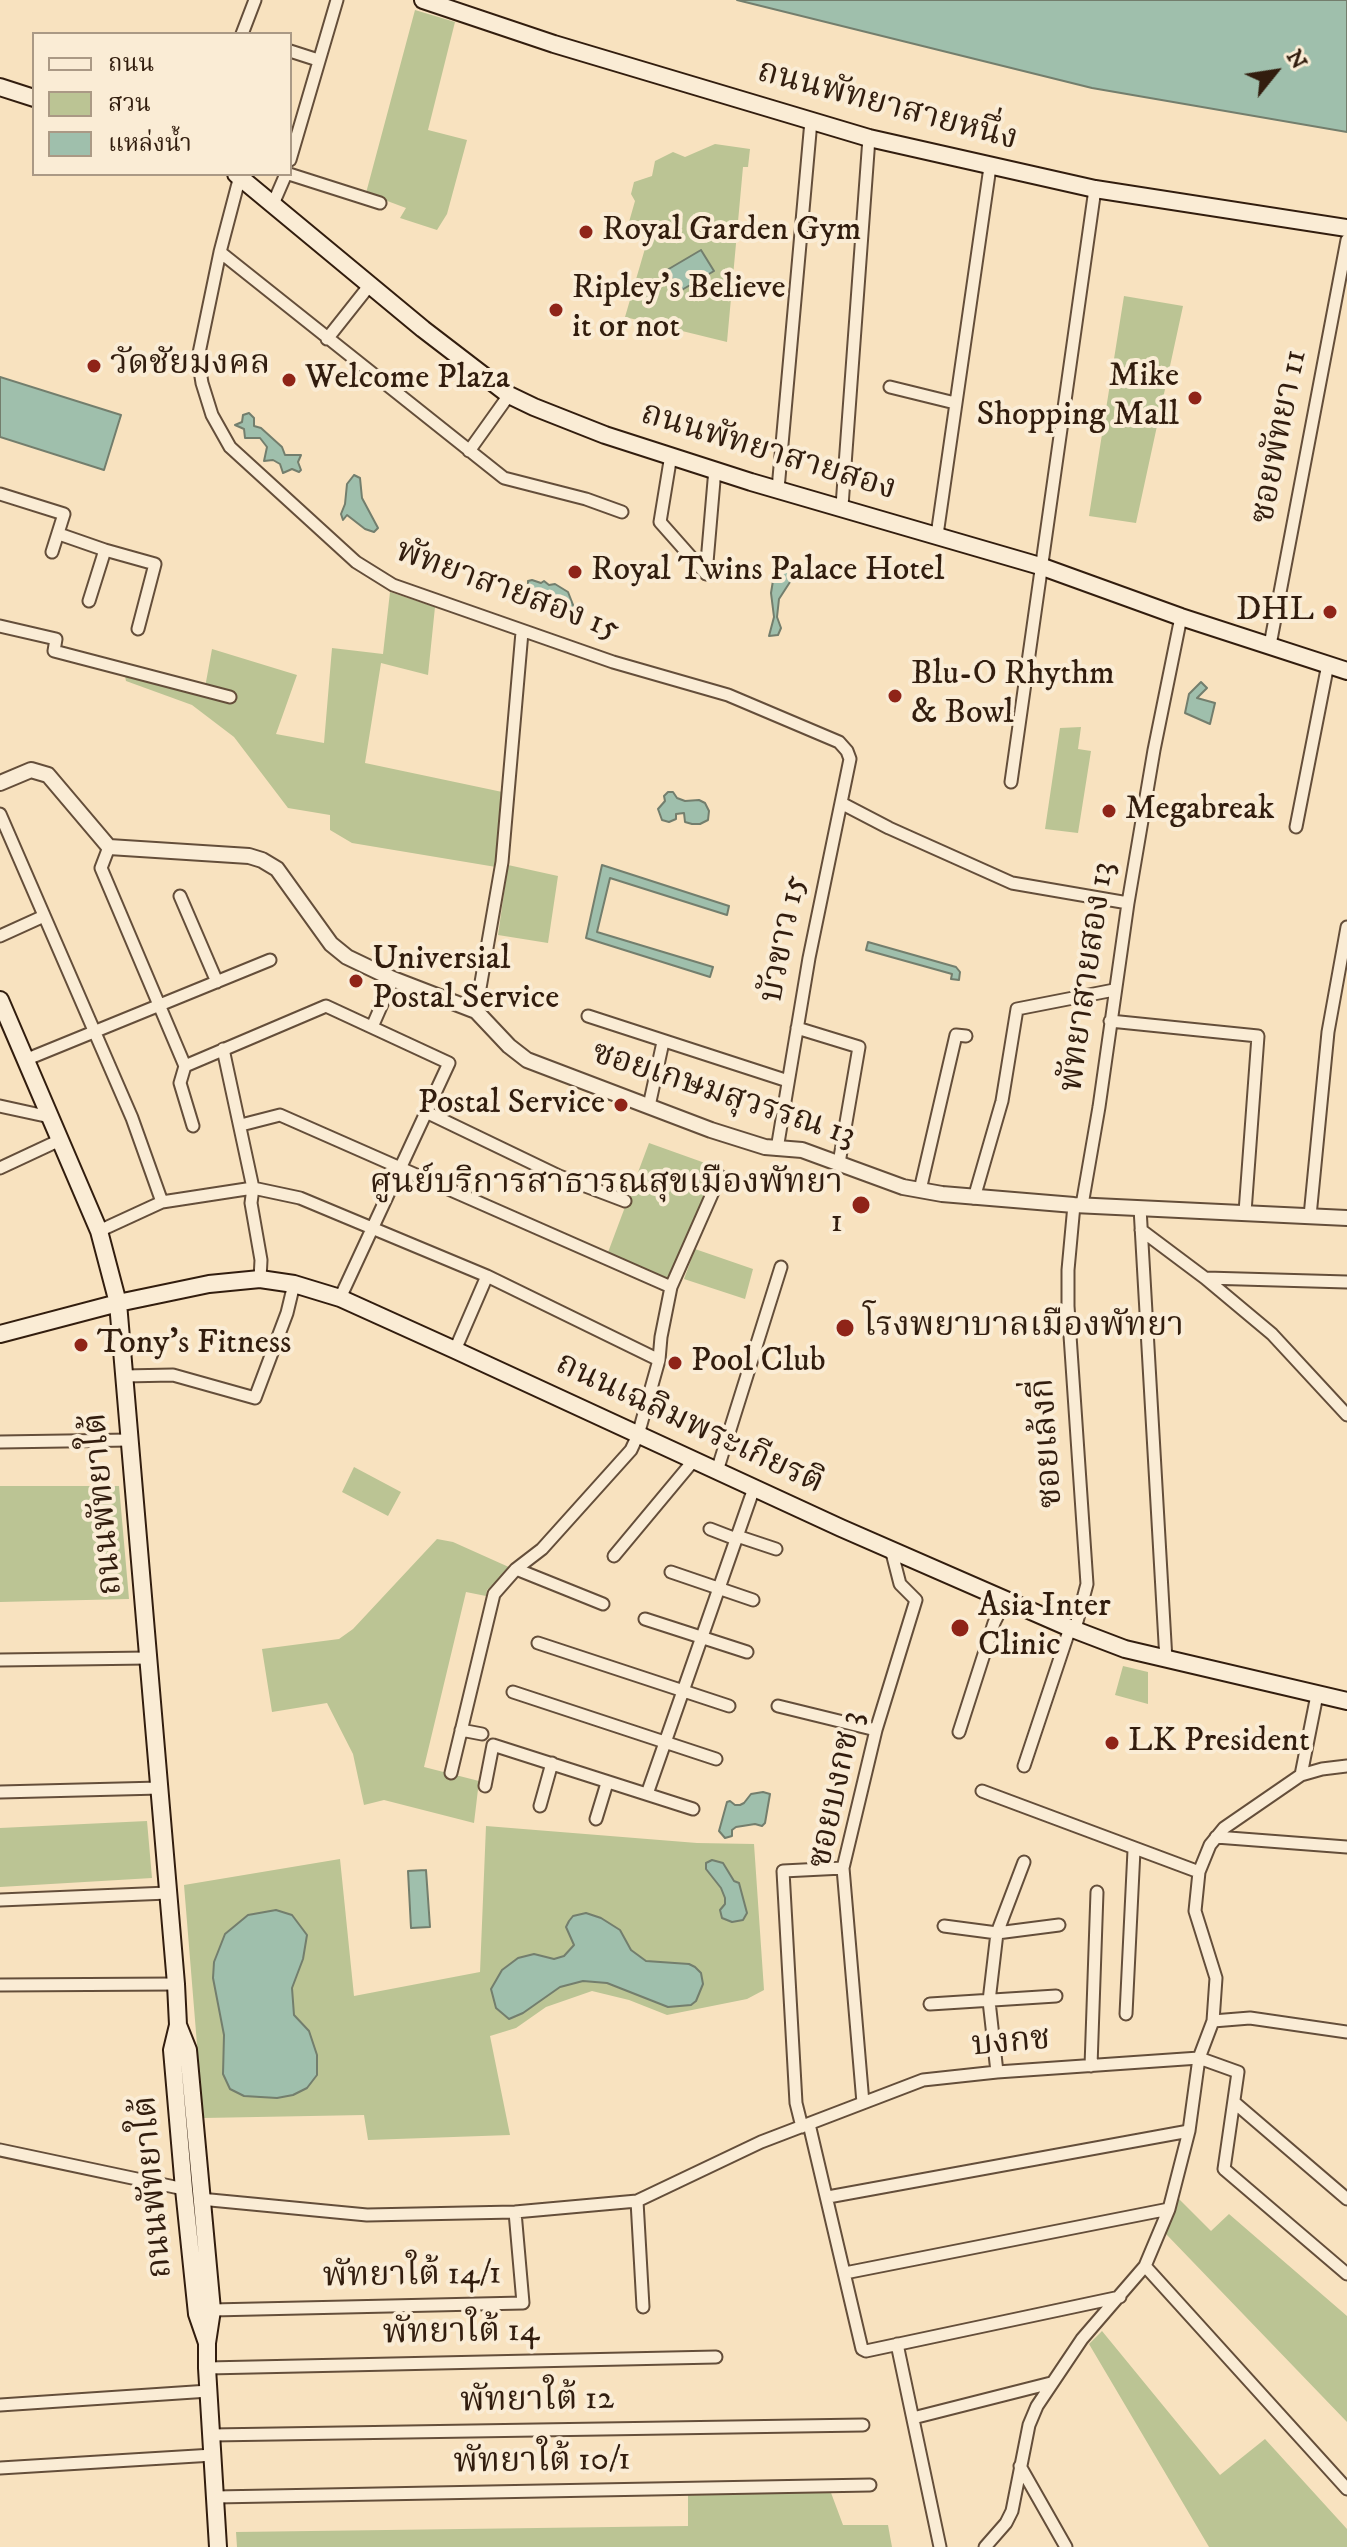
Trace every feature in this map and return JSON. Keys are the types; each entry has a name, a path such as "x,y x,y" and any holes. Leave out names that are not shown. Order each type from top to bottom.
{"main road":[{"name":"ถนนพัทยาสายหนึ่ง","path":"423,0 554,44 869,138 1095,189 1347,228"},
{"path":"0,87 32,97"},
{"name":"ถนนพัทยาสายสอง","path":"239,176 369,286 509,395 592,431 1040,566 1181,617 1347,671"},
{"name":"ถนนพัทยาใต้","path":"0,1000 99,1231 118,1303 176,1984 178,2025 172,2050 197,2314 207,2343"},
{"name":"ถนนเฉลิมพระเกียรติ","path":"0,1334 118,1303 209,1284 260,1279 294,1284 340,1298 841,1528 1005,1601 1125,1649 1347,1701"},
{"name":"ถนนพัทยาใต้","path":"178,2025 188,2050 212,2310 207,2368 218,2547"}],"street":[{"path":"243,32 255,0"},
{"path":"292,153 337,0"},
{"path":"292,52 318,60"},
{"path":"778,489 811,121"},
{"path":"842,506 869,138"},
{"path":"937,535 990,167"},
{"name":"พัทยาสายสอง 15","path":"238,176 198,358 212,415 230,447 324,533 393,585 613,662 716,691 839,742"},
{"path":"273,204 286,176"},
{"path":"292,176 380,203"},
{"path":"1011,782 1095,189"},
{"name":"ซอยพัทยา 11","path":"1270,645 1347,240"},
{"path":"220,252 504,478 586,499 622,512"},
{"path":"327,339 369,286"},
{"path":"890,387 955,403"},
{"path":"469,451 509,395"},
{"path":"671,455 660,522 706,574 715,469"},
{"path":"0,494 64,514 52,552"},
{"path":"59,534 155,564 138,629"},
{"path":"89,601 105,550"},
{"name":"พัทยาสายสอง 13","path":"1078,1205 1154,750 1181,617"},
{"path":"0,626 56,639 54,651 230,697"},
{"path":"476,1011 502,862 522,632"},
{"path":"1296,827 1328,664"},
{"name":"บัวขาว 15","path":"777,1149 809,958 850,759 839,742"},
{"path":"0,783 31,770 48,775 109,847 101,868 185,1066 180,1083 193,1126"},
{"path":"841,803 1012,883 1128,903"},
{"path":"0,814 132,1118 162,1202"},
{"name":"ซอยเกษมสุวรรณ 13","path":"109,847 249,856 262,860 277,869 331,944 347,957 393,979 476,1011 527,1060 711,1130 777,1149 802,1150 903,1187 974,1198 1347,1218"},
{"path":"180,896 217,982"},
{"path":"0,936 44,916"},
{"path":"1310,1216 1328,1032 1347,927"},
{"path":"25,1060 270,960"},
{"path":"372,1027 393,979"},
{"path":"974,1198 1002,1101 1017,1009 1114,990"},
{"path":"185,1066 326,1006 449,1063 340,1298"},
{"path":"588,1016 788,1081"},
{"path":"1110,1021 1258,1036 1245,1212"},
{"path":"797,1028 859,1047 839,1163"},
{"path":"920,1190 956,1035 966,1036"},
{"path":"649,1106 663,1042"},
{"path":"223,1049 253,1188 251,1203 261,1260 260,1279"},
{"path":"0,1106 50,1117"},
{"path":"426,1112 559,1176 625,1201"},
{"path":"241,1125 280,1115 671,1287"},
{"path":"0,1168 60,1140"},
{"path":"451,1773 494,1594 516,1569 542,1549 631,1450 659,1360 671,1287 720,1176"},
{"path":"99,1231 162,1202 253,1188 300,1198 487,1276 659,1360"},
{"name":"ซอยเล้งกี่","path":"1024,1766 1087,1584 1068,1306 1068,1270 1078,1205"},
{"path":"1140,1208 1166,1660"},
{"path":"1141,1230 1272,1334 1347,1415"},
{"path":"717,1471 781,1267"},
{"path":"455,1350 487,1276"},
{"path":"1205,1278 1347,1282"},
{"path":"124,1376 173,1375 255,1398 287,1313 294,1284"},
{"path":"0,1442 130,1440"},
{"path":"614,1556 694,1460"},
{"path":"647,1794 754,1488"},
{"path":"710,1529 776,1549"},
{"name":"ซอยบงกช 3","path":"863,2103 843,1868 876,1730 916,1600 900,1584 891,1549"},
{"path":"516,1569 603,1604"},
{"path":"671,1572 753,1600"},
{"path":"959,1732 994,1623 1005,1601"},
{"path":"645,1619 747,1652"},
{"path":"538,1643 729,1706"},
{"path":"0,1660 148,1658"},
{"path":"513,1692 716,1759"},
{"path":"1301,1775 1317,1695"},
{"path":"778,1706 876,1730"},
{"path":"461,1730 482,1734"},
{"path":"485,1786 493,1745 693,1809"},
{"path":"540,1806 552,1763"},
{"path":"985,2547 1006,2523 1012,2511 1029,2425 1037,2406 1082,2339 1145,2266 1169,2209 1189,2131 1199,2058 1213,2021 1216,1978 1195,1911 1199,1872 1210,1845 1224,1828 1301,1775 1347,1766"},
{"path":"596,1819 607,1783"},
{"path":"0,1792 160,1788"},
{"path":"982,1791 1199,1872"},
{"path":"1216,1837 1347,1847"},
{"path":"1126,2014 1134,1850"},
{"path":"997,2072 989,2001 997,1933 1024,1862"},
{"path":"843,1868 783,1871 796,2103 828,2197 862,2349 866,2351 1120,2297"},
{"path":"1091,2066 1097,1892"},
{"path":"0,1900 168,1893"},
{"path":"944,1926 997,1933 1059,1925"},
{"path":"0,1985 176,1984"},
{"path":"930,2004 1056,1996"},
{"path":"1213,2021 1250,2018 1347,2032"},
{"path":"1199,2058 1238,2072 1224,2169 1347,2274"},
{"name":"บงกช","path":"200,2199 367,2215 515,2212 637,2201 761,2142 923,2080 1199,2058"},
{"path":"1235,2103 1347,2199"},
{"path":"828,2197 1189,2131"},
{"path":"0,2150 184,2189"},
{"path":"637,2201 643,2307"},
{"path":"845,2273 1169,2209"},
{"name":"พัทยาใต้ 14/1","path":"212,2310 523,2303 515,2212"},
{"path":"1145,2266 1347,2489"},
{"path":"897,2344 940,2547"},
{"name":"พัทยาใต้ 14","path":"207,2368 716,2357"},
{"path":"913,2418 1051,2383"},
{"path":"0,2405 209,2391"},
{"name":"พัทยาใต้ 12","path":"211,2435 863,2425"},
{"path":"0,2468 213,2455"},
{"path":"1020,2466 1066,2547"},
{"name":"พัทยาใต้ 10/1","path":"215,2497 870,2485"}],"green space":[{"path":"415,10 455,22 428,130 467,140 447,214 437,230 400,218 406,208 366,193"},
{"path":"715,144 750,149 748,167 743,167 727,342 625,317 651,228 629,222 635,201 631,194 634,182 652,176 655,161 673,152 685,157"},
{"path":"1124,296 1183,306 1136,523 1089,516"},
{"path":"390,592 435,607 428,675 381,663 365,763 507,793 496,867 352,843 330,830 330,815 288,808 234,737 192,705 126,681 124,671 204,693 212,649 297,675 276,734 324,743 332,648 383,654"},
{"path":"1081,727 1078,749 1091,751 1078,833 1045,829 1060,728"},
{"path":"508,865 558,876 548,943 498,935"},
{"path":"649,1143 719,1168 671,1280 667,1282 607,1255"},
{"path":"695,1249 753,1269 745,1299 684,1279"},
{"path":"354,1467 401,1492 388,1516 342,1492"},
{"path":"0,1486 119,1486 129,1599 0,1602"},
{"path":"437,1539 453,1542 511,1568 487,1590 486,1596 466,1592 424,1767 479,1781 474,1823 384,1800 364,1805 353,1754 327,1703 272,1712 262,1649 339,1639 353,1629"},
{"path":"1123,1666 1148,1672 1148,1704 1115,1695"},
{"path":"147,1821 152,1878 0,1887 0,1828"},
{"path":"486,1826 697,1843 754,1844 764,1990 747,1999 667,2015 629,2000 592,1991 546,2007 516,2028 490,2036 510,2135 368,2140 364,2115 203,2118 184,1885 340,1859 354,1996 480,1972"},
{"path":"1179,2199 1211,2231 1229,2214 1347,2316 1347,2422 1166,2234"},
{"path":"1102,2331 1220,2475 1265,2439 1347,2529 1347,2547 1209,2547 1089,2344"},
{"path":"830,2490 843,2525 888,2525 892,2547 237,2547 236,2532 688,2526 688,2494"}],"water":[{"path":"737,0 1347,0 1347,132 1092,88"},
{"path":"701,250 714,271 680,291 667,270"},
{"path":"0,377 121,415 104,470 0,437"},
{"path":"249,413 254,418 254,426 261,428 282,447 285,455 301,455 299,472 292,469 283,473 280,464 273,460 264,461 267,447 260,438 245,438 244,429 235,425"},
{"path":"354,475 360,478 362,498 378,528 374,532 347,515 343,520 341,514 347,484"},
{"path":"776,562 792,563 790,582 779,599 777,617 781,628 778,635 769,636 774,617 771,593"},
{"path":"528,581 555,584 568,592 577,615 574,619 559,617 552,606 528,599"},
{"path":"1201,682 1207,688 1197,698 1215,703 1210,724 1185,713 1189,694"},
{"path":"668,792 685,801 705,803 709,811 708,820 700,824 685,822 684,813 676,814 676,819 669,822 662,820 658,809"},
{"path":"602,865 729,906 727,915 610,878 597,932 713,967 710,977 586,938"},
{"path":"868,942 956,967 960,972 959,980 951,979 952,974 866,950"},
{"path":"751,1794 770,1794 765,1823 762,1826 736,1827 732,1830 732,1836 725,1838 719,1831 727,1802 740,1805"},
{"path":"712,1860 723,1863 734,1881 739,1883 747,1913 743,1920 732,1922 722,1918 720,1910 725,1898 706,1869 706,1863"},
{"path":"426,1870 430,1927 411,1928 408,1871"},
{"path":"276,1910 292,1915 307,1935 303,1959 292,1988 294,2015 309,2031 317,2055 317,2075 307,2088 293,2095 277,2098 244,2096 230,2089 223,2074 224,2035 213,1978 214,1962 225,1934 248,1915"},
{"path":"586,1913 620,1930 631,1950 646,1961 695,1967 701,1973 703,1984 696,2001 691,2005 668,2007 607,1983 583,1981 560,1987 509,2019 496,2008 491,1989 502,1970 518,1958 534,1954 554,1959 564,1956 574,1945 566,1927 569,1921 573,1916"}],"place":[{"name":"Royal Garden Gym","path":"586,232"},
{"name":"Ripley's Believe it or not","path":"556,310"},
{"name":"วัดชัยมงคล","path":"94,366"},
{"name":"Welcome Plaza","path":"289,380"},
{"name":"Mike Shopping Mall","path":"1195,398"},
{"name":"Royal Twins Palace Hotel","path":"575,572"},
{"name":"DHL","path":"1330,612"},
{"name":"Blu-O Rhythm & Bowl","path":"895,696"},
{"name":"Megabreak","path":"1109,811"},
{"name":"Universial Postal Service","path":"356,981"},
{"name":"Postal Service","path":"621,1105"},
{"name":"ศูนย์บริการสาธารณสุขเมืองพัทยา 1","path":"861,1205"},
{"name":"โรงพยาบาลเมืองพัทยา","path":"845,1328"},
{"name":"Tony's Fitness","path":"81,1345"},
{"name":"Pool Club","path":"675,1363"},
{"name":"Asia Inter Clinic","path":"960,1628"},
{"name":"LK President","path":"1112,1743"}]}
